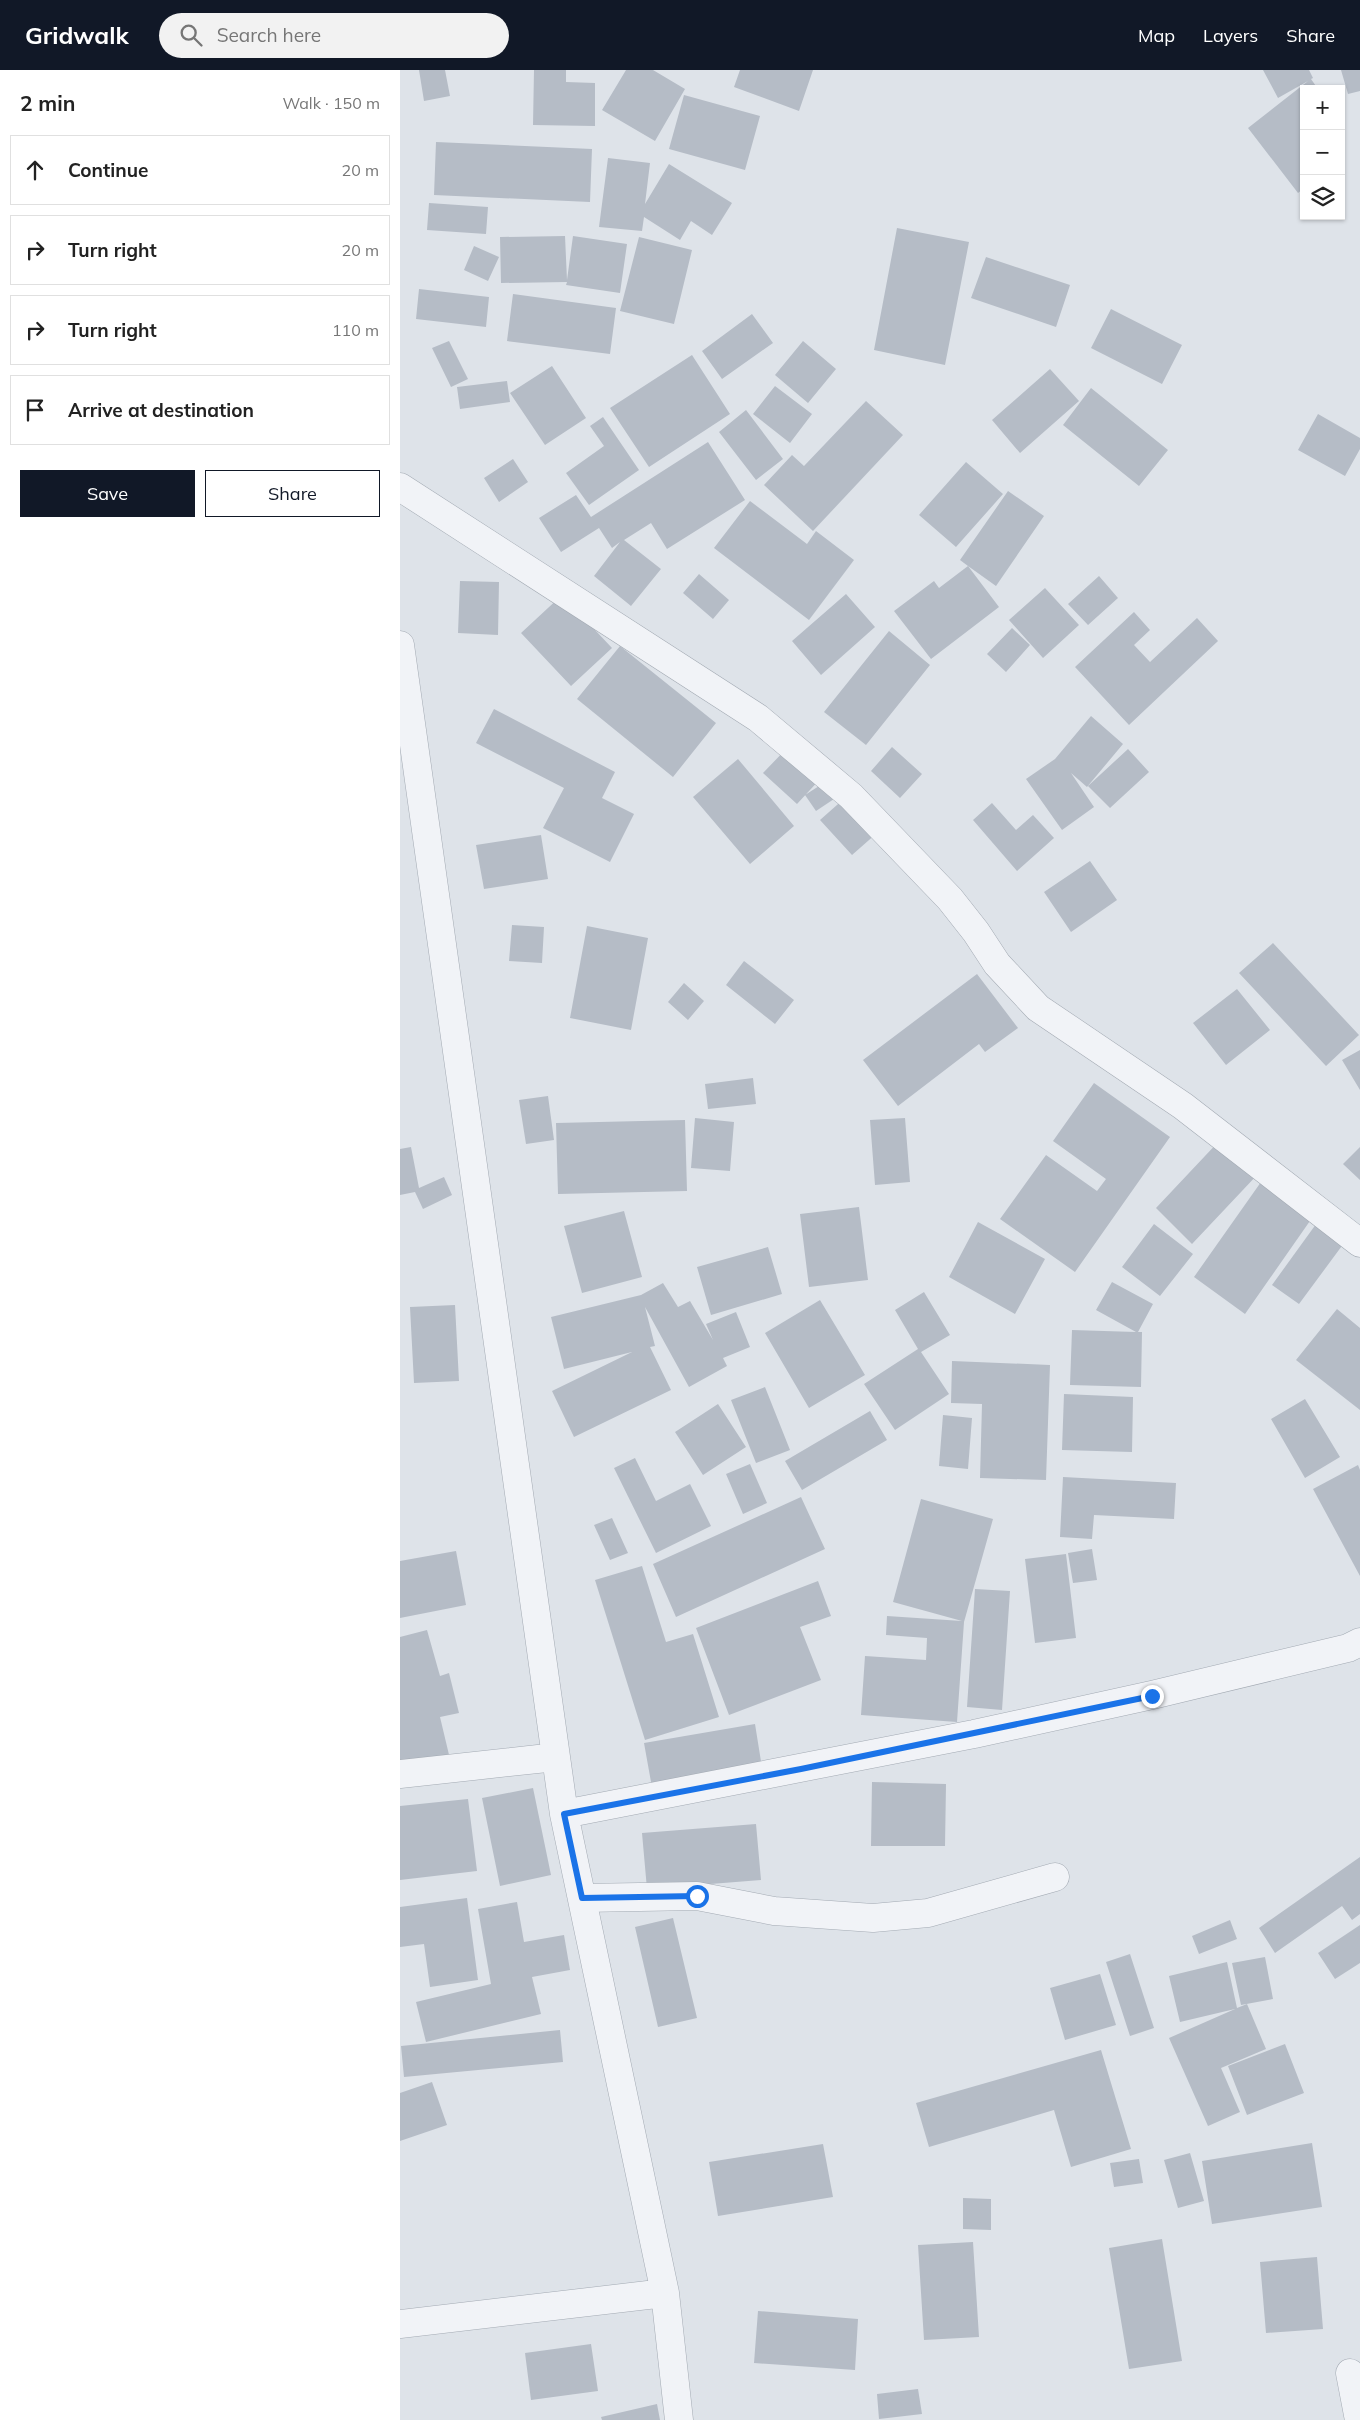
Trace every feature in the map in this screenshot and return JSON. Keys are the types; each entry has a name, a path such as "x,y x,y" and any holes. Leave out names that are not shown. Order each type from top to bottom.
{"street":[{"path":"400,487 758,718 858,803 950,899 976,932 997,964 1038,1008 1183,1106 1360,1243"},
{"path":"400,645 564,1814 665,2293 679,2420"},
{"path":"564,1814 820,1765 1152,1696 1348,1648 1360,1642"},
{"path":"400,1774 556,1757"},
{"path":"582,1898 697,1896 774,1911 873,1918 928,1913 1055,1876"},
{"path":"400,2324 665,2293"},
{"path":"1350,2373 1359,2420"}],"building":[{"path":"419,70 445,70 450,96 424,101"},
{"path":"534,70 566,70 566,82 595,83 595,126 533,125"},
{"path":"626,70 653,70 685,89 655,141 602,110"},
{"path":"740,70 813,70 799,111 734,87"},
{"path":"1263,70 1309,70 1313,78 1311,79 1315,85 1303,85 1308,81 1278,98"},
{"path":"1341,70 1360,70 1360,91 1348,94"},
{"path":"1300,87 1300,191 1298,193 1248,128"},
{"path":"684,95 760,116 745,170 669,149"},
{"path":"436,142 592,149 590,202 434,195"},
{"path":"608,158 650,163 645,204 669,164 732,203 712,235 691,221 680,240 644,217 642,231 599,227"},
{"path":"429,203 488,207 486,234 427,230"},
{"path":"897,228 969,242 945,365 874,350"},
{"path":"565,236 567,280 573,236 627,244 620,293 566,285 567,282 501,283 500,237"},
{"path":"639,237 692,250 674,324 620,311"},
{"path":"474,246 499,257 488,281 464,270"},
{"path":"986,257 1070,285 1056,327 971,298"},
{"path":"419,289 489,297 486,327 416,319"},
{"path":"513,294 616,308 610,354 507,341"},
{"path":"1111,309 1182,345 1162,384 1091,348"},
{"path":"752,314 773,343 722,379 702,351"},
{"path":"449,341 468,379 451,387 432,348"},
{"path":"803,341 836,369 808,403 775,375"},
{"path":"692,355 730,414 649,467 610,408"},
{"path":"552,366 586,418 545,445 510,393"},
{"path":"1050,369 1079,401 1020,453 992,420"},
{"path":"507,381 510,402 460,409 457,387"},
{"path":"775,386 812,414 790,443 753,414"},
{"path":"1091,388 1168,450 1139,486 1063,425"},
{"path":"866,401 903,435 813,531 764,485 792,455 804,466"},
{"path":"746,410 783,459 756,480 719,432"},
{"path":"1318,414 1360,438 1360,449 1345,476 1298,450"},
{"path":"603,417 639,470 589,505 566,473 604,446 590,426"},
{"path":"708,442 745,500 667,549 651,523 624,540 661,569 631,606 594,576 620,542 612,548 599,528 561,552 539,518 576,495 591,517"},
{"path":"513,459 528,482 499,502 484,478"},
{"path":"966,462 1003,494 956,547 919,515"},
{"path":"1008,491 1044,516 996,586 960,560"},
{"path":"750,501 807,544 816,531 854,560 809,620 714,548"},
{"path":"968,566 999,607 931,659 894,611 934,581 939,588"},
{"path":"699,574 729,600 713,619 683,593"},
{"path":"1099,576 1118,598 1088,625 1068,604"},
{"path":"460,581 499,582 498,635 458,633"},
{"path":"1045,588 1079,625 1043,658 1009,620"},
{"path":"846,594 875,627 821,675 792,641"},
{"path":"562,595 612,648 571,686 521,633"},
{"path":"1134,612 1150,630 1134,645 1150,662 1197,618 1218,641 1129,725 1075,667"},
{"path":"1012,628 1030,645 1006,672 987,654"},
{"path":"889,631 930,665 866,745 824,712"},
{"path":"620,646 716,723 673,777 577,699"},
{"path":"494,709 615,772 602,798 634,814 610,862 543,828 564,788 476,743"},
{"path":"1091,716 1123,744 1087,787 1071,773 1094,807 1062,830 1026,779 1055,759"},
{"path":"789,746 822,777 797,804 763,773"},
{"path":"892,747 922,774 900,798 871,771"},
{"path":"1128,749 1149,772 1110,808 1088,786"},
{"path":"738,759 794,826 750,864 693,797"},
{"path":"830,779 840,795 816,811 805,795"},
{"path":"846,797 877,833 852,855 820,820"},
{"path":"992,803 1016,830 1033,815 1054,838 1017,871 973,820"},
{"path":"541,835 548,879 484,889 476,845"},
{"path":"1090,861 1117,900 1071,932 1044,892"},
{"path":"512,925 544,927 542,963 509,961"},
{"path":"587,926 648,938 631,1030 570,1018"},
{"path":"1273,943 1359,1035 1326,1066 1239,973"},
{"path":"744,961 794,1000 775,1024 726,985"},
{"path":"977,974 1018,1028 985,1052 979,1044 898,1106 863,1060"},
{"path":"684,983 704,1001 688,1020 668,1002"},
{"path":"1237,989 1270,1030 1226,1065 1193,1023"},
{"path":"1360,1050 1360,1090 1342,1060"},
{"path":"753,1078 756,1104 708,1109 705,1084"},
{"path":"1094,1083 1170,1137 1075,1272 1000,1219 1046,1155 1097,1191 1106,1179 1053,1141"},
{"path":"548,1096 554,1140 526,1144 519,1100"},
{"path":"695,1118 734,1122 730,1171 691,1168"},
{"path":"905,1118 910,1182 875,1185 870,1120"},
{"path":"685,1120 687,1191 558,1194 556,1123"},
{"path":"1221,1139 1258,1174 1192,1244 1156,1208"},
{"path":"411,1147 419,1188 444,1177 452,1195 423,1209 415,1192 400,1195 400,1149"},
{"path":"1360,1147 1360,1180 1343,1164"},
{"path":"1261,1182 1312,1218 1245,1314 1194,1277"},
{"path":"859,1207 868,1280 809,1287 800,1214"},
{"path":"624,1211 642,1277 582,1293 564,1226"},
{"path":"1319,1220 1347,1239 1299,1304 1272,1285"},
{"path":"978,1222 1045,1259 1015,1314 949,1277"},
{"path":"1154,1224 1193,1254 1160,1296 1122,1267"},
{"path":"768,1247 782,1294 711,1315 697,1267"},
{"path":"1112,1282 1153,1304 1138,1332 1142,1332 1141,1387 1070,1385 1072,1330 1136,1332 1096,1310"},
{"path":"663,1283 678,1307 690,1301 713,1340 706,1324 736,1312 750,1347 723,1358 727,1366 689,1387 645,1307 655,1346 650,1347 671,1390 574,1437 552,1391 632,1352 564,1369 551,1317 641,1295"},
{"path":"924,1292 950,1335 921,1352 949,1394 895,1430 864,1384 918,1349 895,1310"},
{"path":"820,1300 865,1375 809,1408 765,1333"},
{"path":"455,1305 459,1381 414,1383 410,1307"},
{"path":"1337,1309 1360,1328 1360,1410 1296,1360"},
{"path":"952,1361 1050,1365 1046,1480 980,1478 982,1404 951,1403"},
{"path":"765,1387 790,1450 756,1463 731,1400"},
{"path":"1064,1394 1133,1397 1132,1452 1062,1450"},
{"path":"1305,1399 1340,1457 1305,1478 1271,1419"},
{"path":"718,1404 746,1447 703,1475 675,1432"},
{"path":"870,1411 887,1440 802,1490 785,1461"},
{"path":"943,1415 972,1418 968,1469 939,1466"},
{"path":"635,1458 656,1501 690,1484 711,1526 656,1553 614,1468"},
{"path":"750,1464 767,1503 743,1514 726,1474"},
{"path":"1358,1465 1360,1470 1360,1576 1313,1489"},
{"path":"1063,1477 1176,1483 1174,1519 1094,1515 1092,1539 1060,1537"},
{"path":"801,1497 825,1549 676,1617 653,1564"},
{"path":"921,1499 993,1519 964,1622 957,1722 861,1715 865,1656 926,1660 927,1638 886,1635 887,1616 962,1621 893,1602"},
{"path":"612,1518 628,1553 610,1560 594,1525"},
{"path":"1092,1549 1097,1580 1073,1583 1068,1553"},
{"path":"456,1551 466,1605 400,1618 400,1561"},
{"path":"1066,1554 1076,1638 1035,1643 1025,1559"},
{"path":"642,1566 666,1642 693,1634 719,1717 645,1740 595,1580"},
{"path":"818,1581 831,1616 800,1627 821,1680 729,1715 696,1628"},
{"path":"975,1589 1010,1591 1002,1710 967,1707"},
{"path":"427,1630 440,1676 449,1673 459,1713 440,1717 450,1759 400,1772 400,1637"},
{"path":"755,1724 763,1774 653,1793 644,1743"},
{"path":"872,1782 946,1784 945,1846 871,1846"},
{"path":"533,1788 551,1875 500,1886 482,1798"},
{"path":"468,1799 477,1871 400,1880 400,1806"},
{"path":"756,1824 761,1880 647,1889 642,1833"},
{"path":"1360,1857 1360,1914 1352,1920 1342,1906 1275,1953 1259,1928"},
{"path":"467,1898 478,1980 430,1987 424,1944 400,1947 400,1907"},
{"path":"517,1902 524,1942 564,1935 570,1970 532,1977 541,2014 426,2042 416,2002 491,1984 478,1909"},
{"path":"673,1918 697,2018 658,2027 635,1927"},
{"path":"1230,1920 1237,1939 1199,1954 1192,1936"},
{"path":"1360,1925 1360,1963 1335,1979 1318,1953"},
{"path":"1130,1954 1154,2028 1130,2036 1106,1962"},
{"path":"1265,1957 1273,1999 1241,2005 1232,1963"},
{"path":"1227,1962 1237,2008 1247,2004 1266,2049 1221,2068 1240,2112 1208,2126 1169,2038 1235,2009 1180,2022 1169,1976"},
{"path":"1100,1974 1116,2025 1065,2040 1050,1988"},
{"path":"560,2030 563,2062 404,2077 401,2046"},
{"path":"1285,2044 1304,2093 1247,2115 1228,2066"},
{"path":"1101,2050 1131,2149 1071,2167 1054,2110 929,2147 916,2103"},
{"path":"432,2082 447,2125 400,2141 400,2093"},
{"path":"1312,2143 1322,2207 1212,2224 1202,2161"},
{"path":"823,2144 833,2197 718,2216 709,2162"},
{"path":"1190,2153 1204,2201 1178,2208 1164,2160"},
{"path":"1139,2159 1143,2183 1114,2187 1110,2163"},
{"path":"963,2198 991,2199 991,2230 963,2229"},
{"path":"1162,2239 1182,2361 1129,2369 1109,2248"},
{"path":"973,2242 979,2337 924,2340 918,2245"},
{"path":"1317,2257 1323,2329 1266,2333 1260,2262"},
{"path":"758,2311 858,2319 855,2370 754,2363"},
{"path":"591,2344 598,2391 531,2400 525,2353"},
{"path":"918,2389 922,2414 879,2419 877,2394"},
{"path":"657,2404 660,2420 602,2420 601,2417"}],"route":[{"path":"697,1896 582,1898 564,1814 801,1769 1152,1696"}]}
